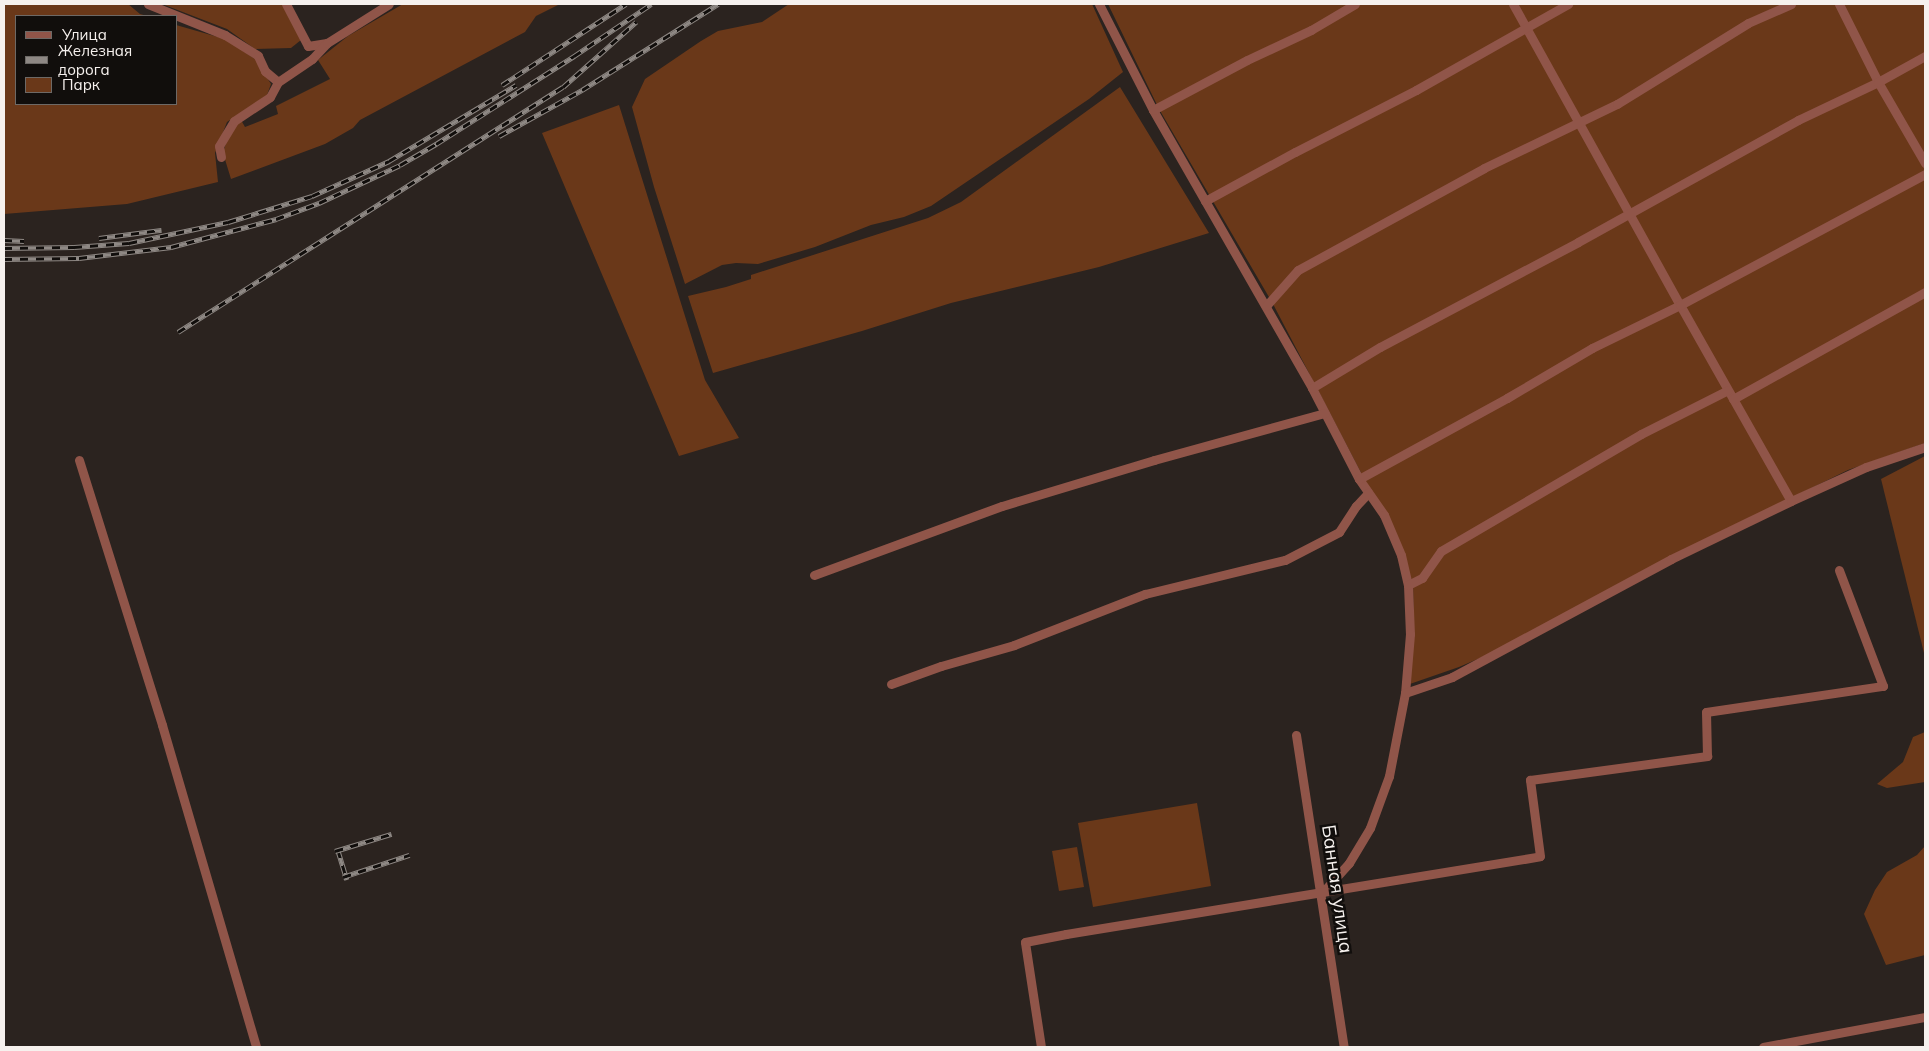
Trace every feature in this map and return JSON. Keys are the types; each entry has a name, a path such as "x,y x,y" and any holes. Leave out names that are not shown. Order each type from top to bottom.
{"street":[{"path":"148,4 175,15"},
{"path":"286,4 308,46 327,42"},
{"path":"222,157 219,146 234,121 270,97 278,82 312,59 327,42 388,4"},
{"path":"1099,4 1153,110 1312,388 1359,479 1384,515 1401,554 1408,585 1410,634 1405,694 1389,776 1370,828 1349,863 1322,893"},
{"path":"1153,110 1247,60 1311,30 1355,4"},
{"path":"1513,4 1791,501"},
{"path":"1205,201 1416,90 1568,4"},
{"path":"1266,306 1298,270 1484,168 1617,104 1748,23 1792,4"},
{"path":"1839,4 1878,82 1925,163"},
{"path":"178,16 225,35 258,56 265,71 278,82"},
{"path":"1312,388 1380,347 1629,214 1798,120 1878,82 1925,56"},
{"path":"1359,479 1507,398 1592,348 1680,305 1925,174"},
{"path":"1733,398 1925,292"},
{"path":"1408,585 1422,578 1441,551 1641,434 1728,390"},
{"path":"814,574 1002,506 1154,460 1325,413"},
{"path":"1405,694 1460,673 1671,559 1791,501 1866,467 1925,447"},
{"path":"79,460 162,725 256,1047"},
{"path":"891,684 1014,645 1145,594 1285,560 1339,532 1356,506 1368,493"},
{"path":"1041,1047 1025,942 1075,932 1540,856 1530,780 1707,756 1706,712 1883,686 1839,570"},
{"name":"Банная улица","path":"1296,735 1322,893 1344,1047"},
{"path":"1762,1047 1925,1017"}],"green space":[{"path":"4,4 128,4 144,15 15,15 15,105 178,105 178,26 225,39 255,59 271,84 267,95 227,122 215,153 218,182 127,204 4,214"},
{"path":"162,4 282,4 301,40 291,48 255,49 227,29"},
{"path":"403,4 560,4 536,16 525,32 360,120 353,128 325,144 231,179 223,153 228,136 241,120 245,127 278,114 276,106 330,79 318,60 348,36"},
{"path":"789,4 1092,4 1123,72 1089,99 931,206 904,217 871,225 815,247 758,264 736,263 722,265 685,284 654,187 632,107 645,79 701,41 718,31 762,22"},
{"path":"1108,4 1925,4 1925,443 1848,470 1631,577 1508,646 1459,667 1407,685 1414,635 1413,583 1393,534 1273,304 1159,109"},
{"path":"1120,87 1209,233 1099,267 951,303 862,331 713,373 688,296 751,279 751,275 928,218 961,202"},
{"path":"619,105 705,380 739,438 679,456 542,133"},
{"path":"1925,456 1925,657 1881,479"},
{"path":"1925,732 1925,782 1887,788 1877,784 1903,762 1913,737"},
{"path":"1197,803 1211,886 1093,907 1078,823"},
{"path":"1925,846 1925,955 1886,965 1864,914 1875,890 1887,872 1917,855"},
{"path":"1077,847 1084,887 1059,891 1052,851"}],"railway":[{"path":"502,85 626,4"},
{"path":"4,259 79,258 171,247 276,219 319,203 400,165 436,144 574,56 651,4"},
{"path":"499,136 582,90 718,4"},
{"path":"178,332 563,87 636,22"},
{"path":"4,248 74,247 129,243 228,222 312,196 389,161 516,85"},
{"path":"99,238 161,230"},
{"path":"4,240 24,241"},
{"path":"335,851 391,834"},
{"path":"338,850 347,880"},
{"path":"343,877 409,855"}]}
